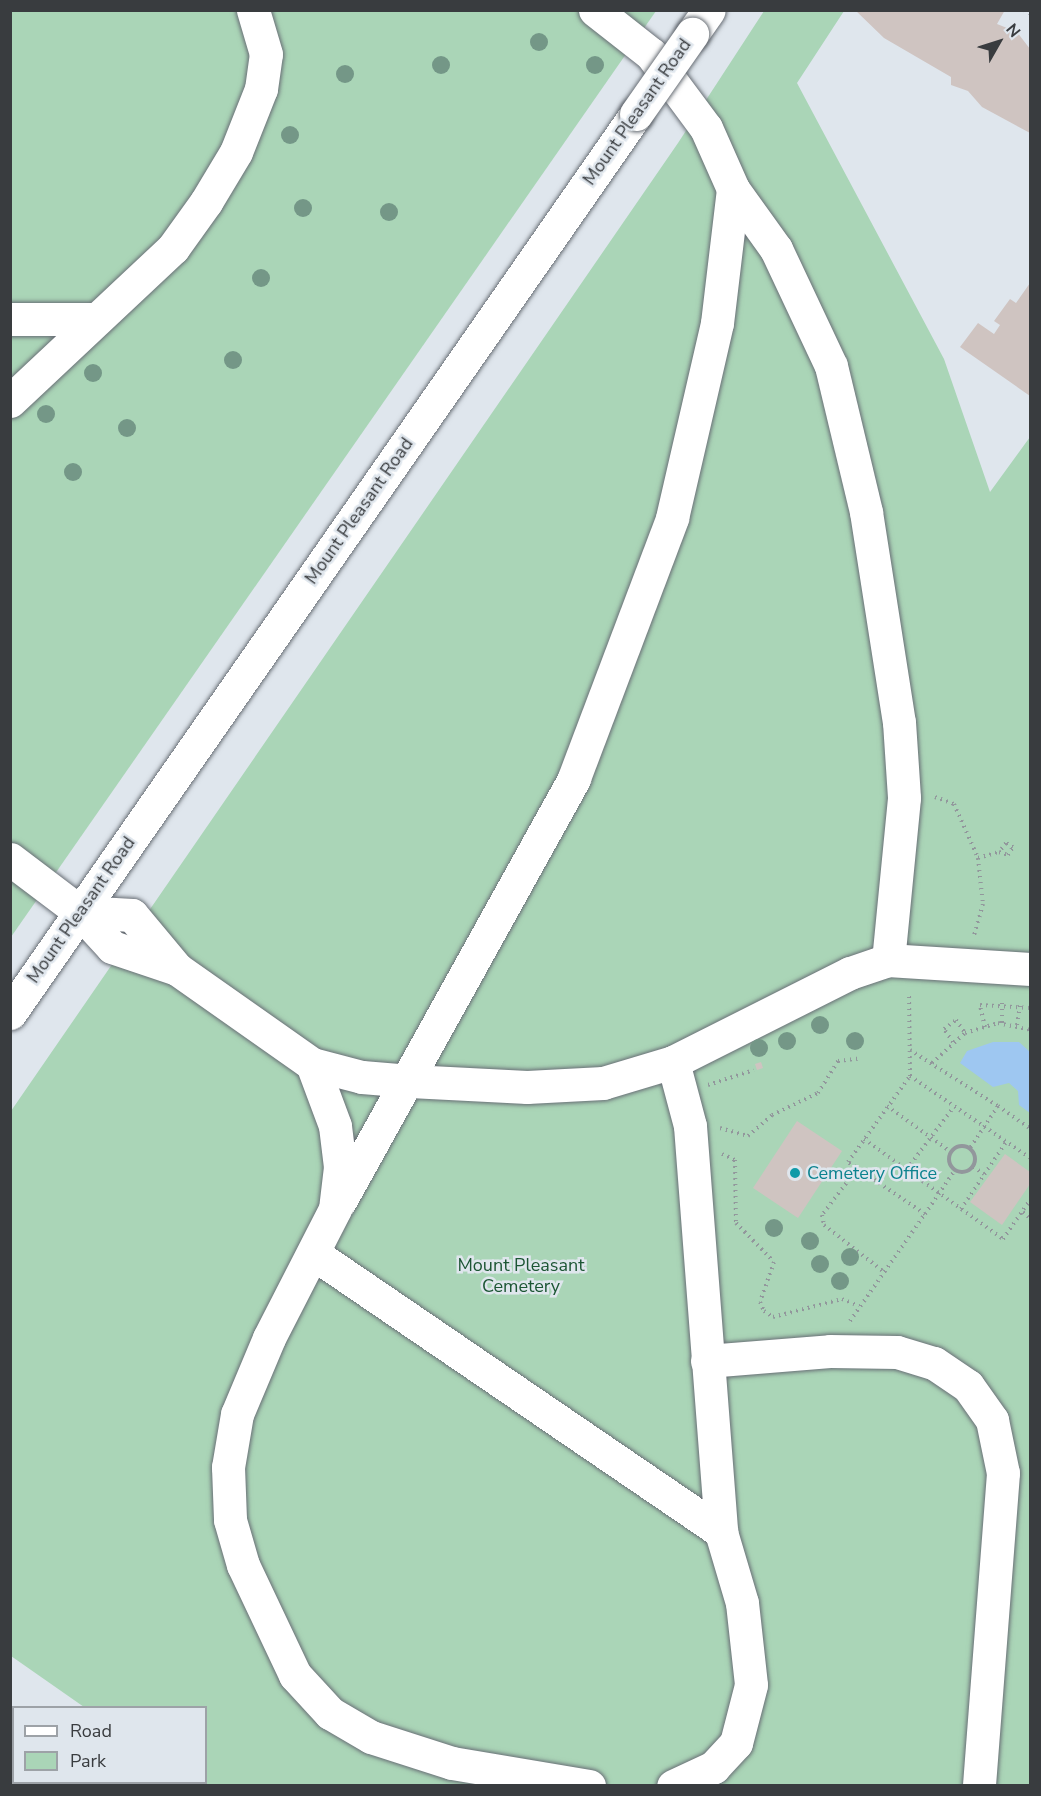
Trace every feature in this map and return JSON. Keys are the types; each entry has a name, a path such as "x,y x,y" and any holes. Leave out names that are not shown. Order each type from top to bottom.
{"main road":[{"path":"10,401 173,248 236,152 261,89 266,54 253,10"},
{"path":"595,10 651,54 706,128 733,189 776,249 831,366 866,512 900,722 904,798 898,960"},
{"name":"Mount Pleasant Road","path":"10,1013 701,22"},
{"path":"589,1785 452,1763 371,1737 330,1713 295,1675 265,1618 230,1520 228,1467 242,1403 335,1209 410,1081 574,778 672,518 717,323 733,189"},
{"path":"10,319 96,319"},
{"path":"10,859 80,912 132,915 177,969 312,1064 362,1077 527,1087 677,1077 850,973 898,960 1030,969"},
{"path":"312,1064 335,1126 340,1167 335,1209"},
{"path":"674,1785 714,1767 736,1743 750,1695 742,1603 721,1532 690,1126 677,1077"},
{"path":"314,1254 721,1532"},
{"path":"707,1361 830,1351 897,1352 934,1363 968,1386 992,1420 1003,1473 979,1785"}],"path":[{"path":"1024,10 1030,13"},
{"path":"904,798 935,797 954,804 969,827 978,858 983,904 967,964"},
{"path":"978,858 999,852"},
{"path":"898,960 910,1050 910,1076 848,1162 925,1214"},
{"path":"1002,1003 1002,1024"},
{"path":"985,1027 980,1005 1002,1003 1030,1008"},
{"path":"1017,1026 1020,1005"},
{"path":"953,1042 944,1029 956,1020 965,1033"},
{"path":"932,1063 965,1033 1002,1024 1029,1029 1030,1023"},
{"path":"910,1050 1030,1128"},
{"path":"690,1126 748,1136 772,1115 818,1093 838,1061 861,1058"},
{"path":"677,1077 754,1070"},
{"path":"910,1076 953,1108 1030,1158"},
{"path":"887,1106 951,1152 955,1170"},
{"path":"973,1167 970,1148 998,1106"},
{"path":"907,1169 953,1108"},
{"path":"690,1126 706,1145 735,1160 736,1223 774,1262 760,1302 764,1311 773,1317 842,1299 859,1306"},
{"path":"864,1139 1003,1239 1030,1200"},
{"path":"961,1209 1006,1142"},
{"path":"951,1152 957,1146 970,1148"},
{"path":"830,1351 955,1170 973,1167 984,1174"},
{"path":"857,1168 822,1215 824,1225 884,1272"},
{"path":"1023,1212 1030,1218"}],"green space":[{"path":"11,11 656,11 11,937"},
{"name":"Mount Pleasant Cemetery","path":"764,11 844,11 797,83 944,359 990,492 1030,437 1030,1785 194,1785 192,1784 207,1784 207,1706 83,1706 11,1656 11,1111 678,143"}],"water":[{"path":"993,1042 1019,1042 1030,1052 1030,1113 1019,1105 1018,1091 1009,1083 993,1087 960,1063 967,1051"}],"building":[{"path":"855,10 1005,10 997,24 1017,32 1030,49 1030,133 982,107 968,91 951,85 951,77 884,38"},
{"path":"1030,283 1030,396 960,347 978,323 994,334 1000,325 994,321 1010,299 1016,303"},
{"path":"761,1062 763,1068 757,1070 755,1064"},
{"name":"Cemetery Office","path":"797,1121 842,1151 798,1218 753,1188"},
{"path":"1005,1154 1030,1172 1030,1184 1002,1225 970,1202"},
{"path":"12,1782 12,1784 30,1786 10,1786"}],"place":[{"name":"Cemetery Office","path":"795,1173"}]}
